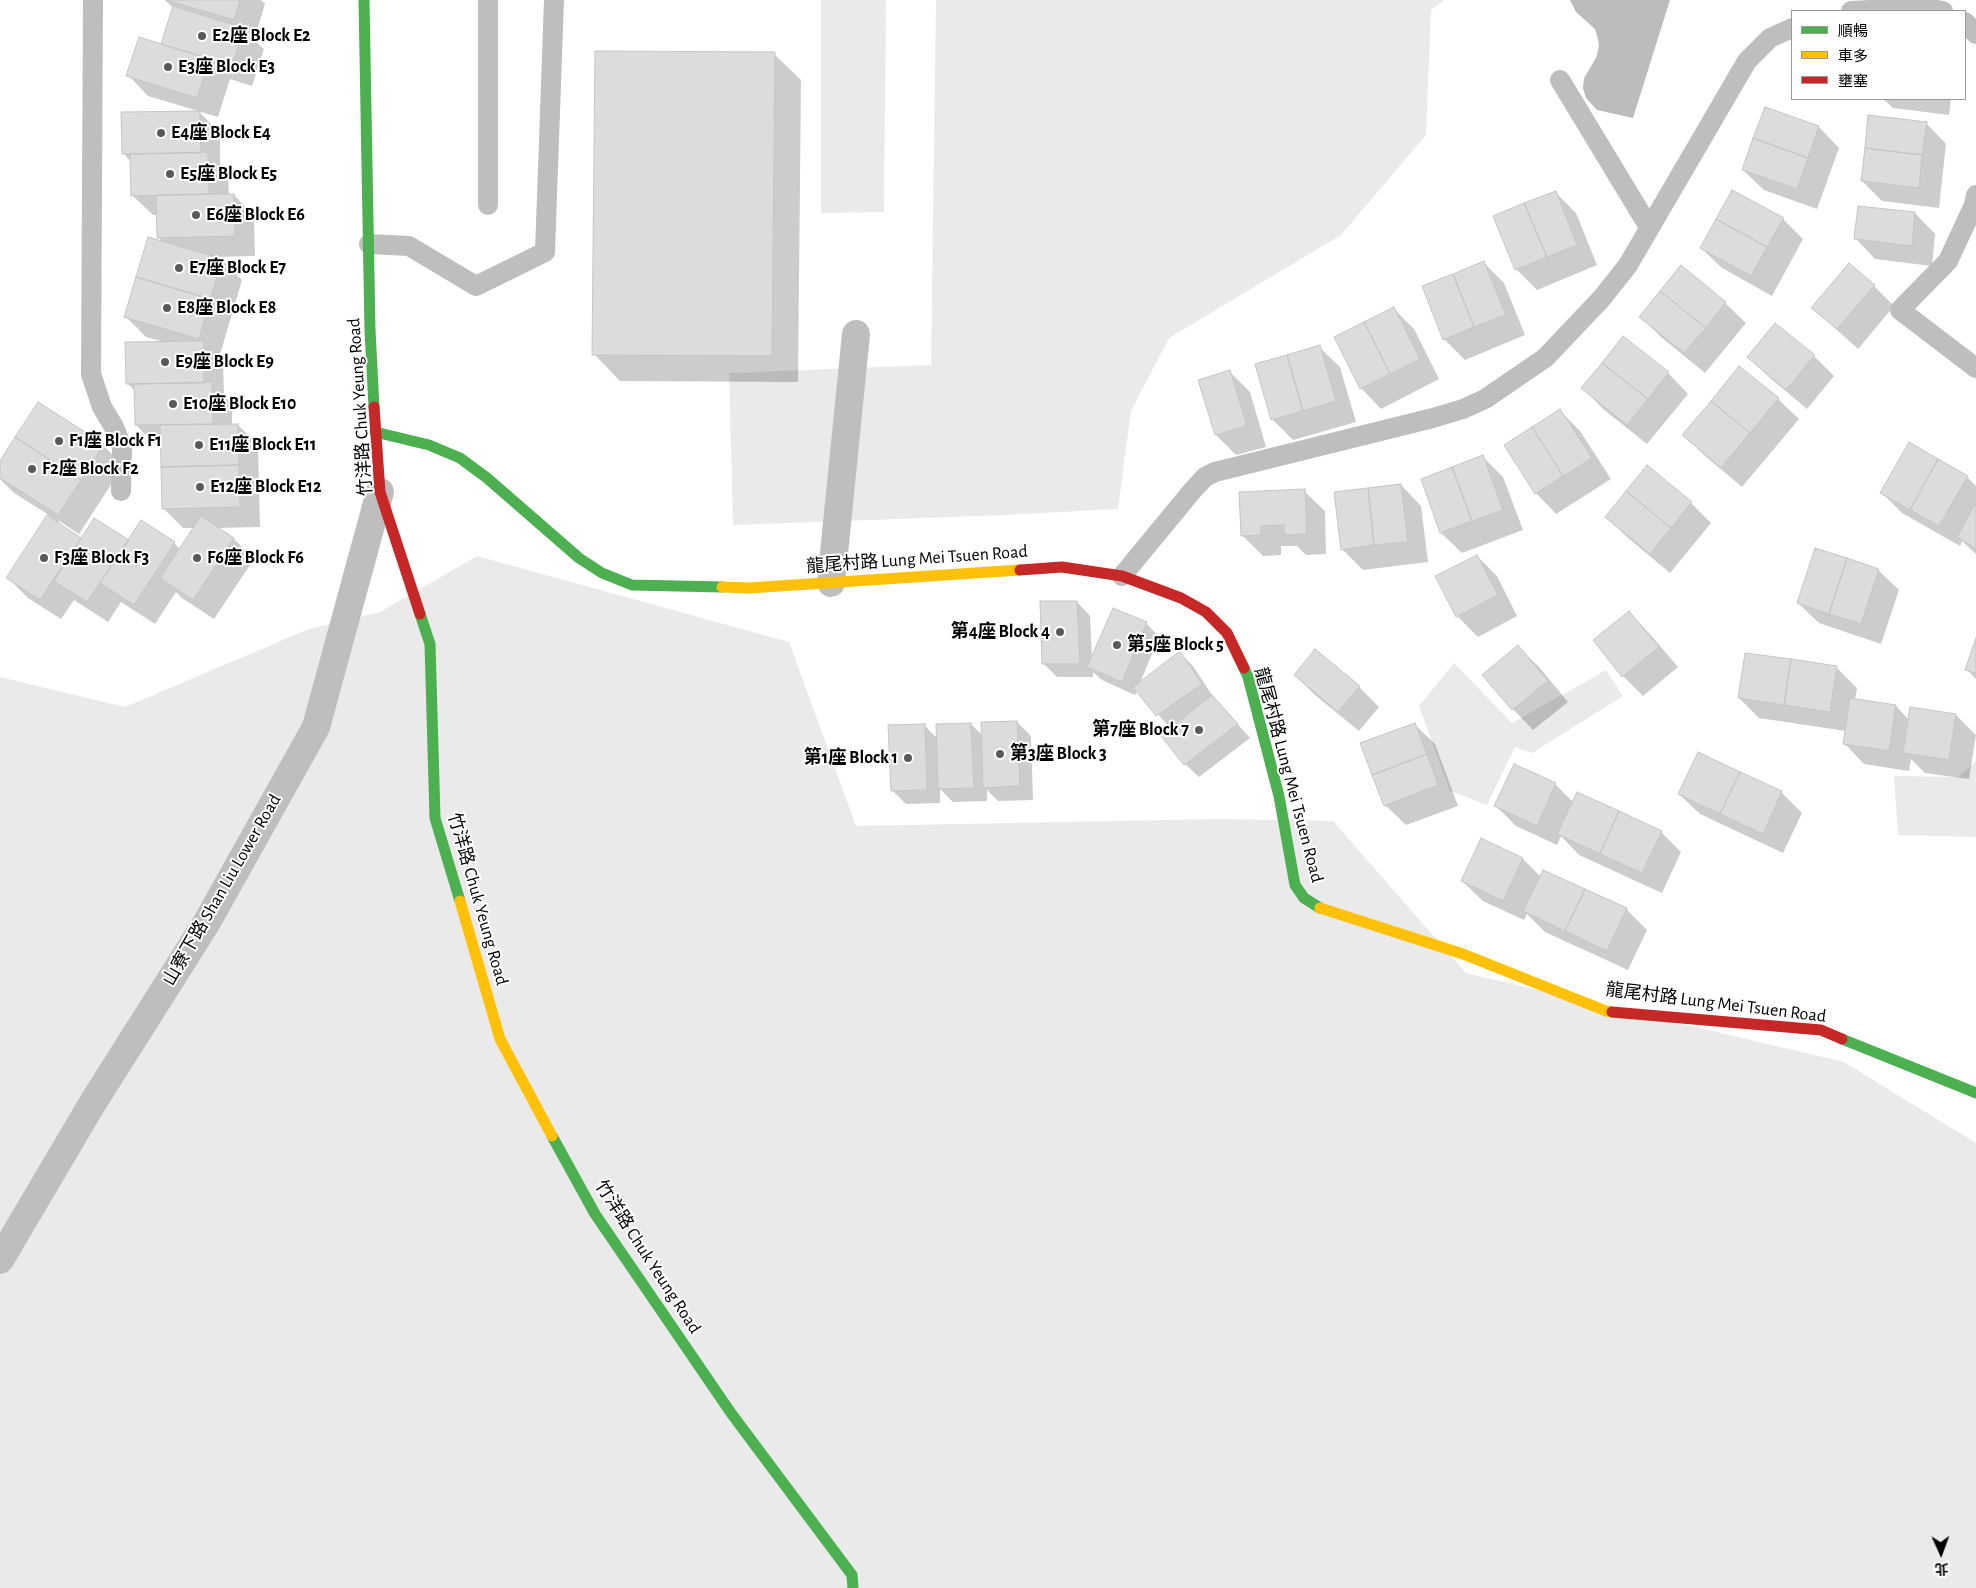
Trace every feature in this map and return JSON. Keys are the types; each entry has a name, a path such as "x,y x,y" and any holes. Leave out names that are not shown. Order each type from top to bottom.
{"street":[{"name":"竹洋路 Chuk Yeung Road","path":"364,0 375,432 380,492 430,644 435,818 500,1039 596,1214 731,1413 852,1575 853,1588"},
{"path":"831,583 856,334"},
{"name":"龍尾村路 Lung Mei Tsuen Road","path":"375,432 429,445 460,458 487,478 579,558 602,573 632,585 749,588 1062,567 1122,576 1181,598 1206,612 1227,633 1248,677 1279,796 1296,885 1304,898 1320,908 1463,954 1606,1011 1822,1030 1976,1093"},
{"name":"山寮下路 Shan Liu Lower Road","path":"0,1260 92,1104 207,922 316,727 380,492"}],"lane":[{"path":"93,0 91,374 102,407 114,427 122,447 121,491"},
{"path":"488,0 488,205"},
{"path":"369,244 409,246 476,286 544,252 554,0"},
{"path":"1858,10 1926,8 1937,10"},
{"path":"1966,23 1976,34"},
{"path":"1122,576 1205,477 1215,472 1463,409 1485,399 1545,358 1602,298 1628,265 1747,61 1770,38 1791,28"},
{"path":"1560,80 1649,227"},
{"path":"1976,194 1974,205 1948,261 1900,310 1976,368"}],"shaded area":[{"path":"821,0 886,0 884,212 821,213"},
{"path":"936,0 1444,0 1431,10 1426,135 1341,235 1169,338 1131,411 1118,509 733,525 729,373 931,365"},
{"path":"1570,0 1670,0 1633,118 1597,110 1586,98 1583,88 1584,78 1596,58 1599,46 1598,39 1595,29 1576,12"},
{"path":"477,556 789,642 856,826 1219,819 1333,821 1466,973 1844,1062 1976,1143 1976,1588 0,1588 0,677 125,707 309,629 380,612"},
{"path":"1454,663 1512,723 1606,670 1623,696 1532,753 1515,747 1487,805 1450,791 1419,706"},
{"path":"1976,761 1976,837 1898,835 1894,776 1958,777"}],"building":[{"path":"166,0 240,0 234,20"},
{"name":"E2座 Block E2","path":"173,6 244,28 232,66 161,44"},
{"name":"E3座 Block E3","path":"139,37 210,59 197,98 126,76"},
{"path":"595,51 775,52 772,356 592,355"},
{"path":"1765,107 1819,126 1808,158 1753,138"},
{"name":"E4座 Block E4","path":"200,111 201,153 122,154 121,112"},
{"path":"1868,115 1927,122 1922,155 1865,148"},
{"path":"1753,138 1808,158 1797,189 1742,170"},
{"path":"1865,148 1922,155 1919,188 1861,181"},
{"name":"E5座 Block E5","path":"208,152 209,194 131,196 130,154"},
{"path":"1732,190 1784,218 1767,247 1716,219"},
{"path":"1556,191 1577,245 1547,257 1524,203"},
{"name":"E6座 Block E6","path":"234,194 235,236 157,238 156,195"},
{"path":"1524,203 1547,257 1515,270 1493,216"},
{"path":"1858,206 1915,212 1912,246 1854,239"},
{"path":"1716,219 1767,247 1751,276 1700,248"},
{"name":"E7座 Block E7","path":"148,237 223,259 210,299 136,277"},
{"path":"1484,261 1506,315 1474,327 1453,274"},
{"path":"1849,263 1875,285 1837,329 1811,308"},
{"path":"1681,265 1726,302 1706,328 1660,291"},
{"path":"1453,274 1474,327 1443,340 1422,286"},
{"name":"E8座 Block E8","path":"136,277 210,299 199,339 124,317"},
{"path":"1660,291 1706,328 1684,353 1639,317"},
{"path":"1394,307 1420,359 1390,374 1364,322"},
{"path":"1364,322 1390,374 1360,389 1334,337"},
{"path":"1775,323 1815,355 1786,390 1747,357"},
{"path":"1623,336 1669,372 1648,399 1602,363"},
{"name":"E9座 Block E9","path":"204,341 204,383 126,384 125,342"},
{"path":"1320,345 1336,401 1303,411 1287,355"},
{"path":"1287,355 1303,411 1271,420 1255,364"},
{"path":"1602,363 1648,399 1627,425 1581,388"},
{"path":"1739,366 1779,398 1750,433 1711,401"},
{"path":"1230,370 1247,426 1215,435 1198,380"},
{"name":"E10座 Block E10","path":"212,382 213,424 135,425 134,384"},
{"path":"1711,401 1750,433 1721,468 1682,435"},
{"name":"F1座 Block F1","path":"38,402 104,444 81,480 15,437"},
{"path":"1560,409 1592,458 1563,476 1532,427"},
{"name":"E11座 Block E11","path":"238,424 239,465 161,467 160,425"},
{"path":"1532,427 1563,476 1535,494 1504,445"},
{"name":"F2座 Block F2","path":"15,437 81,480 58,515 0,478 0,461"},
{"path":"1909,442 1938,459 1910,510 1880,493"},
{"path":"1483,455 1503,510 1472,521 1452,467"},
{"path":"1938,459 1968,476 1939,526 1910,510"},
{"name":"E12座 Block E12","path":"239,465 240,507 162,509 161,467"},
{"path":"1647,465 1692,502 1671,528 1626,491"},
{"path":"1452,467 1472,521 1440,533 1421,479"},
{"path":"1401,484 1408,542 1374,545 1368,488"},
{"path":"1368,488 1374,545 1341,550 1334,492"},
{"path":"1305,489 1307,534 1284,535 1284,525 1261,526 1261,535 1241,536 1239,492"},
{"path":"1626,491 1671,528 1650,554 1605,517"},
{"path":"1976,502 1976,548 1957,537"},
{"name":"F3座 Block F3","path":"47,515 81,538 40,600 6,578"},
{"name":"F6座 Block F6","path":"201,516 234,538 193,600 160,578"},
{"path":"94,518 129,540 87,602 54,581"},
{"path":"141,520 175,542 134,605 100,583"},
{"path":"1815,548 1847,558 1829,614 1797,603"},
{"path":"1477,555 1498,595 1456,617 1435,576"},
{"path":"1847,558 1879,569 1861,624 1829,614"},
{"name":"第4座 Block 4","path":"1040,601 1077,601 1080,664 1042,664"},
{"name":"第5座 Block 5","path":"1113,608 1147,622 1122,682 1087,667"},
{"path":"1629,611 1659,647 1622,677 1593,640"},
{"path":"1976,638 1976,673 1965,670"},
{"path":"1518,645 1548,681 1512,710 1482,675"},
{"path":"1315,649 1360,686 1338,712 1294,675"},
{"path":"1180,651 1202,684 1156,716 1133,687"},
{"path":"1745,653 1791,659 1784,705 1738,698"},
{"path":"1791,659 1837,666 1830,712 1784,705"},
{"name":"第7座 Block 7","path":"1212,695 1238,724 1184,765 1161,736"},
{"path":"1850,698 1896,705 1889,751 1843,744"},
{"path":"1910,707 1956,714 1949,760 1903,753"},
{"name":"第3座 Block 3","path":"1017,721 1020,786 983,788 981,722"},
{"path":"971,723 974,788 938,789 936,724"},
{"path":"1415,723 1427,754 1372,775 1360,743"},
{"name":"第1座 Block 1","path":"925,724 927,790 891,791 888,725"},
{"path":"1698,752 1740,772 1720,814 1678,794"},
{"path":"1427,754 1438,785 1384,806 1372,775"},
{"path":"1514,764 1556,783 1537,826 1494,806"},
{"path":"1740,772 1782,791 1763,834 1720,814"},
{"path":"1577,792 1619,811 1600,854 1557,834"},
{"path":"1619,811 1662,831 1642,873 1600,854"},
{"path":"1481,838 1523,858 1503,901 1461,881"},
{"path":"1543,870 1585,889 1565,931 1523,911"},
{"path":"1585,889 1627,908 1607,951 1565,931"}],"traffic: fast":[{"path":"364,0 370,330 374,407"},
{"path":"375,432 429,445 460,458 487,478 579,558 602,573 632,585 722,587"},
{"path":"420,614 430,644 435,818 460,901"},
{"path":"1244,668 1279,796 1295,885 1304,898 1320,908"},
{"path":"1842,1039 1976,1093"},
{"path":"552,1136 595,1214 731,1413 852,1575 853,1588"}],"traffic: slow":[{"path":"722,587 749,588 1020,570"},
{"path":"460,901 500,1039 552,1136"},
{"path":"1320,908 1463,954 1612,1012"}],"traffic: jam":[{"path":"374,407 380,492 420,614"},
{"path":"1020,570 1062,567 1122,576 1181,598 1206,612 1227,633 1244,668"},
{"path":"1612,1012 1821,1030 1842,1039"}],"place":[{"name":"E2座 Block E2","path":"202,36"},
{"name":"E3座 Block E3","path":"168,67"},
{"name":"E4座 Block E4","path":"161,133"},
{"name":"E5座 Block E5","path":"170,174"},
{"name":"E6座 Block E6","path":"196,215"},
{"name":"E7座 Block E7","path":"179,268"},
{"name":"E8座 Block E8","path":"167,308"},
{"name":"E9座 Block E9","path":"165,362"},
{"name":"E10座 Block E10","path":"173,404"},
{"name":"F1座 Block F1","path":"59,441"},
{"name":"E11座 Block E11","path":"199,445"},
{"name":"F2座 Block F2","path":"32,469"},
{"name":"E12座 Block E12","path":"200,487"},
{"name":"F3座 Block F3","path":"44,558"},
{"name":"F6座 Block F6","path":"197,558"},
{"name":"第4座 Block 4","path":"1060,632"},
{"name":"第5座 Block 5","path":"1117,645"},
{"name":"第7座 Block 7","path":"1199,730"},
{"name":"第3座 Block 3","path":"1000,754"},
{"name":"第1座 Block 1","path":"908,758"}]}
